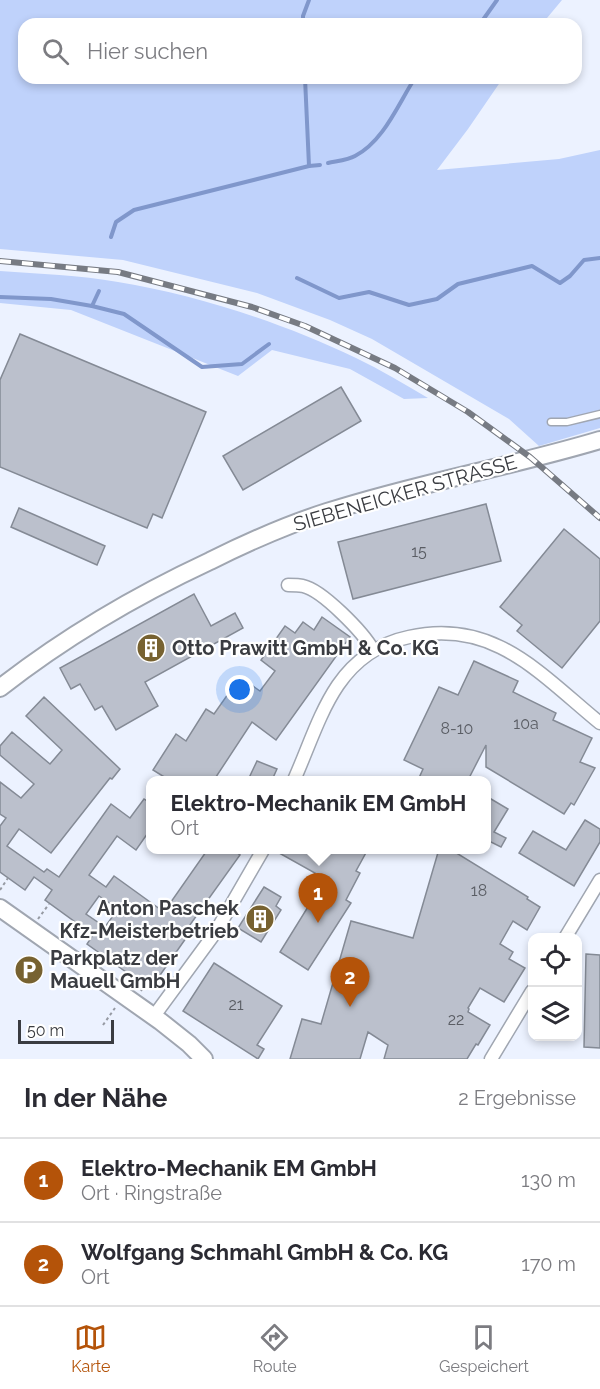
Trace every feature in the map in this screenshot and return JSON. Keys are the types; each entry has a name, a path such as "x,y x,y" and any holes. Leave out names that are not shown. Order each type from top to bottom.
{"main road":[{"name":"SIEBENEICKER STRASSE","path":"0,688 42,656 116,609 165,582 258,537 326,512 399,491 600,440"},
{"path":"0,908 154,1016 204,1059"}],"street":[{"path":"288,585 303,585 315,591 358,628 373,650"},
{"path":"296,776 328,702 353,667 373,650 403,638 428,633 457,633 494,643 521,659 600,723"},
{"path":"154,1016 214,933 260,854"},
{"path":"568,933 600,880"},
{"path":"491,1059 528,998"}],"lane":[{"path":"551,422 567,422 600,414"}],"path":[{"path":"0,890 8,878"},
{"path":"103,1025 148,980 155,982 170,994"}],"shaded area":[{"path":"0,0 562,0 547,18 18,18 18,84 499,84 437,170 559,159 600,150 600,428 539,446 509,419 372,339 330,320 257,293 123,260 0,249"},
{"path":"0,271 104,280 179,294 240,312 328,345 374,367 428,398 404,399 350,369 272,350 238,376 71,310 0,303"}],"building":[{"path":"20,334 206,412 162,518 153,514 147,528 0,467 0,380"},
{"path":"341,387 361,421 243,490 223,456"},
{"path":"486,504 501,561 353,599 338,542"},
{"path":"19,508 105,546 97,565 11,527"},
{"path":"564,529 600,559 600,621 562,668 517,631 522,625 500,607"},
{"name":"Otto Prawitt GmbH & Co. KG","path":"194,594 211,626 235,613 243,628 145,682 158,706 116,730 102,706 95,710 80,684 71,689 60,668"},
{"path":"322,617 350,637 276,740 252,722 217,776 163,776 153,770 176,734 186,741 206,709 214,714 240,677 260,691 275,671 261,660 285,626 295,633 303,622 314,630"},
{"path":"474,661 518,681 513,692 556,713 553,720 592,738 580,762 595,768 574,805 571,803 564,814 486,767 486,745 470,776 420,776 423,769 404,760 439,687 458,695"},
{"path":"44,697 120,769 112,779 110,778 51,853 19,829 7,846 44,872 47,869 59,877 111,804 130,818 144,799 146,800 146,836 136,850 117,836 89,875 106,887 114,876 164,912 205,854 240,855 187,929 191,931 158,978 140,982 87,944 93,935 45,900 52,890 34,877 25,890 0,872 0,826 6,818 0,814 0,782 21,798 34,784 0,755 0,746 12,732 50,764 62,750 26,716","holes":["99,896 118,909 105,927 86,914"]},
{"path":"257,761 277,769 274,776 250,776"},
{"path":"491,799 508,809 494,832 506,838 501,847 491,842"},
{"path":"585,820 600,829 600,842 574,886 519,853 533,831 566,850"},
{"path":"281,854 365,854 356,871 360,873 346,900 351,903 308,970 280,952 311,902 302,897 315,873"},
{"path":"438,854 458,854 528,897 527,899 540,907 527,930 513,921 500,944 513,952 509,959 525,968 504,1002 480,988 468,1008 468,1012 490,1025 467,1059 384,1059 388,1045 368,1032 360,1059 290,1059 302,1019 321,1024 351,921 413,938"},
{"name":"Anton Paschek Kfz-Meisterbetrieb","path":"264,887 281,897 276,906 281,910 261,942 238,928"},
{"path":"586,954 600,955 600,1048 584,1047"},
{"path":"214,963 282,1006 257,1045 264,1049 258,1059 183,1011"}],"waterway":[{"path":"303,18 309,0"},
{"path":"484,18 497,0"},
{"path":"111,237 116,222 134,210 309,166 305,84"},
{"path":"328,163 352,157 374,141 411,84"},
{"path":"309,166 320,165"},
{"path":"297,278 339,298 369,292 409,305 437,299 458,284 532,266 560,283 570,276 584,260 600,258"},
{"path":"92,306 99,291"},
{"path":"0,297 51,299 124,314 202,367 242,364 269,344"}],"railway":[{"path":"0,261 118,272 252,307 305,326 395,368 468,412 530,457 600,518"}],"place":[{"name":"Otto Prawitt GmbH & Co. KG","path":"151,648"},
{"name":"Anton Paschek Kfz-Meisterbetrieb","path":"260,919"},
{"name":"Elektro-Mechanik EM GmbH","path":"318,923"},
{"name":"Parkplatz der Mauell GmbH","path":"29,970"},
{"name":"Wolfgang Schmahl GmbH & Co. KG","path":"350,1007"}]}
